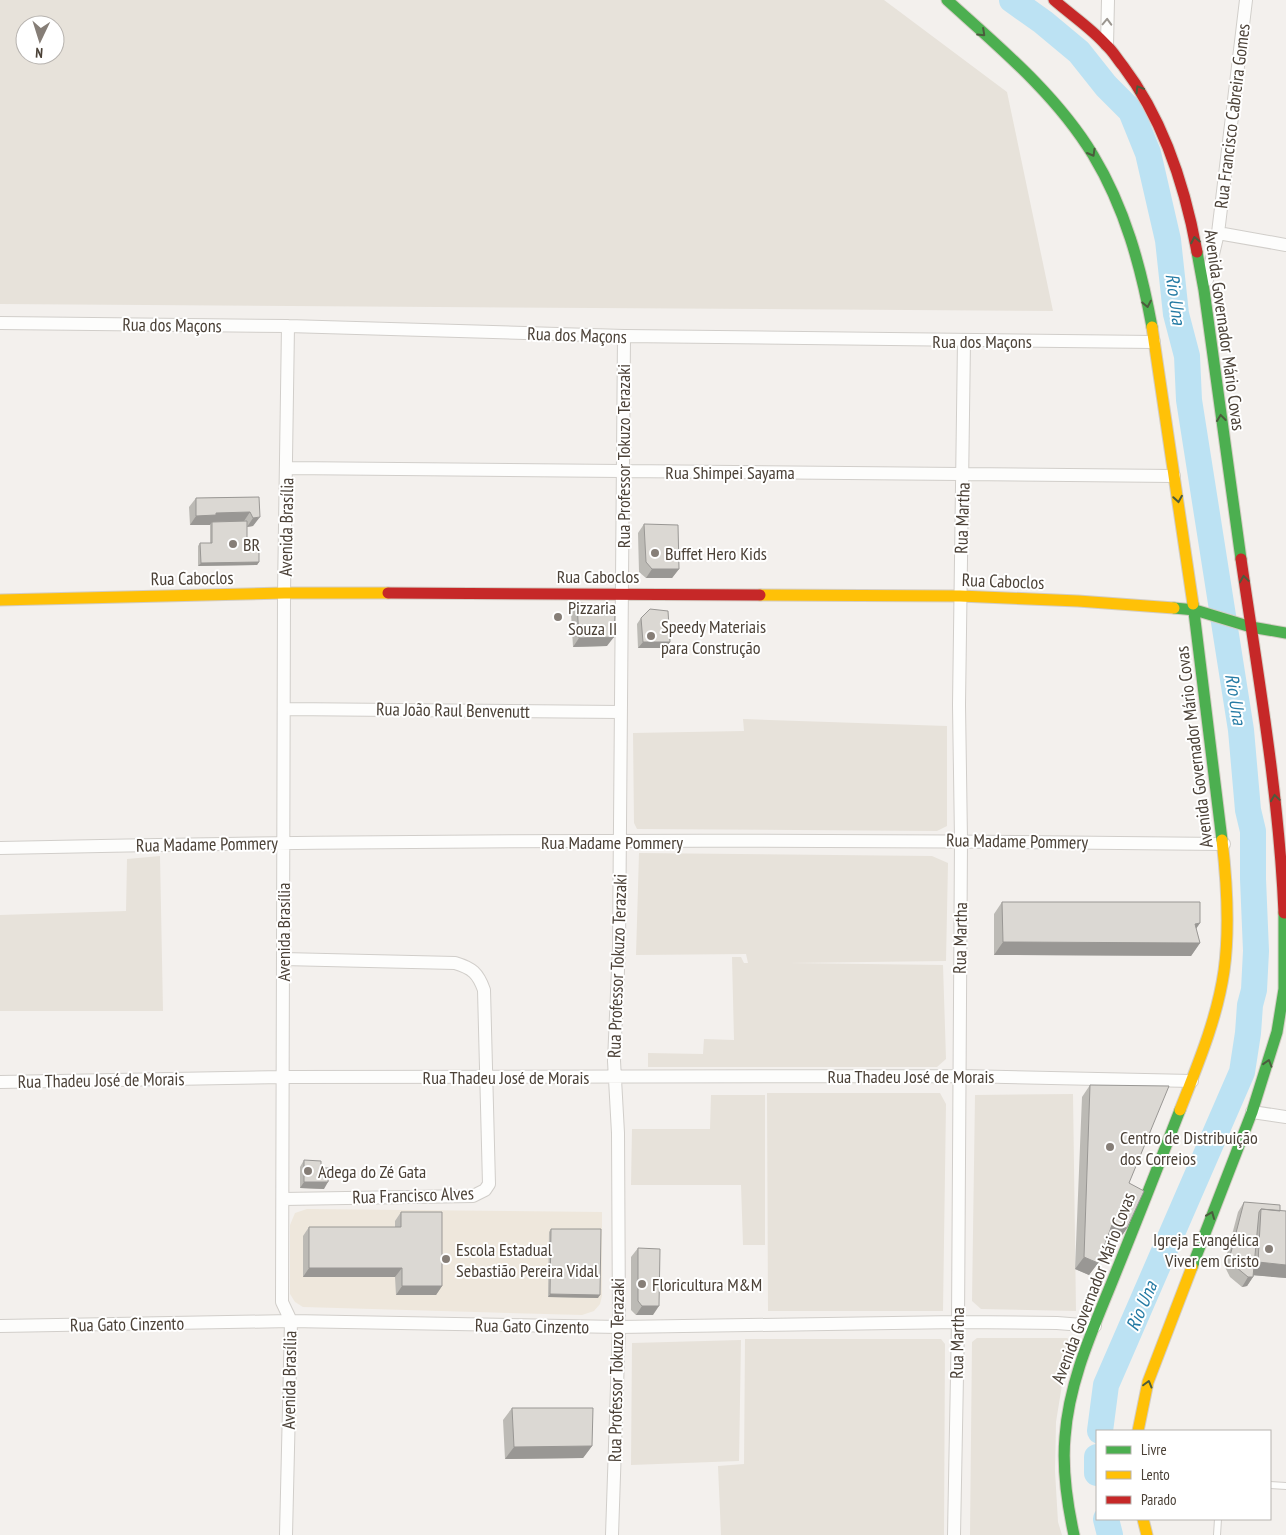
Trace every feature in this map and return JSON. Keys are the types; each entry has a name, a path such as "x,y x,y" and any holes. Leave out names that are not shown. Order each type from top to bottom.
{"main road":[{"name":"Avenida Governador Mário Covas","path":"946,0 1015,63 1070,121 1090,149 1108,183 1127,227 1139,265 1154,342 1174,476 1200,611 1224,844 1224,961 1217,1004 1205,1048 1094,1326 1071,1396 1066,1428 1065,1459 1068,1499 1074,1535"},
{"name":"Avenida Governador Mário Covas","path":"1054,0 1107,45 1132,78 1154,114 1173,159 1190,214 1204,290 1226,458 1276,804 1282,865 1285,948 1284,989 1277,1032 1252,1112 1148,1382 1138,1430"},
{"name":"Rua Caboclos","path":"0,600 284,593 960,596 1078,601 1200,611 1251,627 1286,633"},
{"path":"1143,1520 1147,1535"}],"street":[{"path":"1107,45 1108,0"},
{"name":"Rua Francisco Cabreira Gomes","path":"1204,290 1218,233 1246,0"},
{"path":"1218,233 1286,245"},
{"name":"Rua dos Maçons","path":"0,323 288,326 624,336 1154,342"},
{"name":"Avenida Brasília","path":"286,1535 291,1321 282,1302 284,1199 284,593 288,326"},
{"name":"Rua Professor Tokuzo Terazaki","path":"612,1535 619,1327 618,1133 614,1077 619,947 624,336"},
{"name":"Rua Martha","path":"954,1535 958,1322 961,840 960,596 964,473 964,341"},
{"name":"Rua Shimpei Sayama","path":"287,468 1174,476"},
{"name":"Rua João Raul Benvenutt","path":"284,709 621,712"},
{"name":"Rua Madame Pommery","path":"0,848 284,842 961,840 1224,844"},
{"name":"Rua Francisco Alves","path":"283,959 455,963 473,970 480,978 484,990 489,1184 480,1194 473,1196 284,1199"},
{"name":"Rua Thadeu José de Morais","path":"0,1082 283,1077 486,1076 959,1076 1192,1081"},
{"path":"1252,1112 1286,1117"},
{"name":"Rua Gato Cinzento","path":"0,1326 291,1321 619,1327 958,1322 1057,1323 1094,1326"}],"lane":[{"path":"1271,1485 1286,1486"},
{"path":"1217,1535 1218,1520"}],"shaded area":[{"path":"0,0 884,0 1007,92 1053,311 0,304"},
{"path":"743,719 947,726 947,826 937,831 637,829 634,823 633,733 744,731"},
{"path":"639,853 932,856 948,863 946,961 790,963 943,965 946,1059 937,1067 648,1067 648,1053 703,1054 704,1039 734,1040 732,957 741,957 744,963 748,963 746,954 636,955"},
{"path":"160,856 163,1011 0,1011 0,915 126,911 127,859"},
{"path":"767,1093 940,1093 946,1104 943,1311 768,1311"},
{"path":"1073,1094 1076,1311 981,1309 972,1301 975,1095"},
{"path":"711,1095 765,1095 765,1245 743,1245 741,1185 631,1185 632,1129 710,1129"},
{"name":"Escola Estadual Sebastião Pereira Vidal","path":"307,1209 602,1212 602,1296 600,1304 594,1311 582,1315 303,1307 295,1302 290,1294 290,1225 295,1213"},
{"path":"977,1338 1067,1338 1072,1341 1073,1348 1062,1385 1056,1422 1055,1471 1058,1522 1062,1535 970,1535 972,1342"},
{"path":"745,1339 941,1339 945,1344 944,1535 721,1535 718,1466 744,1464"},
{"path":"741,1340 739,1461 631,1465 632,1343"}],"building":[{"path":"259,497 260,517 253,518 250,512 216,513 216,515 196,516 196,498"},
{"name":"BR","path":"247,521 247,539 259,539 259,562 201,563 200,543 212,543 212,522"},
{"name":"Buffet Hero Kids","path":"644,524 678,525 679,569 652,569 646,562"},
{"path":"577,603 609,605 615,613 614,637 579,638"},
{"name":"Speedy Materiais para Construção","path":"650,609 668,611 670,642 643,642 641,618"},
{"path":"1002,902 1200,902 1200,923 1195,924 1200,943 1003,942"},
{"name":"Centro de Distribuição dos Correios","path":"1090,1085 1169,1086 1129,1183 1144,1191 1127,1228 1112,1225 1098,1263 1084,1257"},
{"path":"304,1160 321,1161 321,1168 329,1168 328,1182 304,1182"},
{"path":"1244,1202 1280,1205 1280,1211 1261,1209 1259,1212 1253,1277 1248,1277 1236,1267 1230,1256"},
{"path":"1261,1209 1286,1211 1286,1265 1258,1262"},
{"path":"401,1212 442,1212 442,1286 402,1286 402,1268 309,1268 309,1227 401,1227"},
{"path":"551,1229 601,1229 600,1295 550,1294"},
{"path":"638,1248 660,1249 659,1306 642,1306 638,1301"},
{"path":"512,1408 593,1408 592,1446 514,1447"}],"waterway":[{"name":"Rio Una","path":"1012,0 1043,22 1079,52 1106,86 1131,111 1148,153 1168,240 1176,314 1187,356 1189,400 1241,730 1248,810 1253,831 1256,951 1254,990 1250,1005 1242,1072 1106,1385 1100,1430"},
{"name":"Rio Una","path":"1106,1520 1110,1535"}],"traffic: fast":[{"path":"947,0 1026,72 1062,112 1093,155 1123,217 1143,282 1152,327"},
{"path":"1197,252 1204,290 1241,559"},
{"path":"1193,604 1222,840"},
{"path":"1174,608 1195,610 1251,627 1286,633"},
{"path":"1192,1267 1252,1112 1277,1032 1284,989 1284,913"},
{"path":"1074,1535 1067,1499 1064,1462 1067,1415 1077,1373 1180,1110"}],"traffic: slow":[{"path":"1152,327 1193,604"},
{"path":"0,600 284,593 388,593"},
{"path":"760,595 960,596 1078,601 1174,608"},
{"path":"1180,1110 1212,1024 1224,971 1227,906 1222,840"},
{"path":"1138,1430 1148,1382 1192,1267"},
{"path":"1143,1520 1147,1535"}],"traffic: jam":[{"path":"1054,0 1094,33 1111,50 1150,109 1171,154 1179,178 1197,252"},
{"path":"1241,559 1273,780 1284,913"},
{"path":"388,593 760,595"}],"place":[{"name":"BR","path":"233,544"},
{"name":"Buffet Hero Kids","path":"655,553"},
{"name":"Pizzaria Souza II","path":"558,617"},
{"name":"Speedy Materiais para Construção","path":"651,636"},
{"name":"Centro de Distribuição dos Correios","path":"1110,1147"},
{"name":"Adega do Zé Gata","path":"308,1171"},
{"name":"Igreja Evangélica Viver em Cristo","path":"1269,1249"},
{"name":"Escola Estadual Sebastião Pereira Vidal","path":"446,1259"},
{"name":"Floricultura M&M","path":"642,1284"}]}
